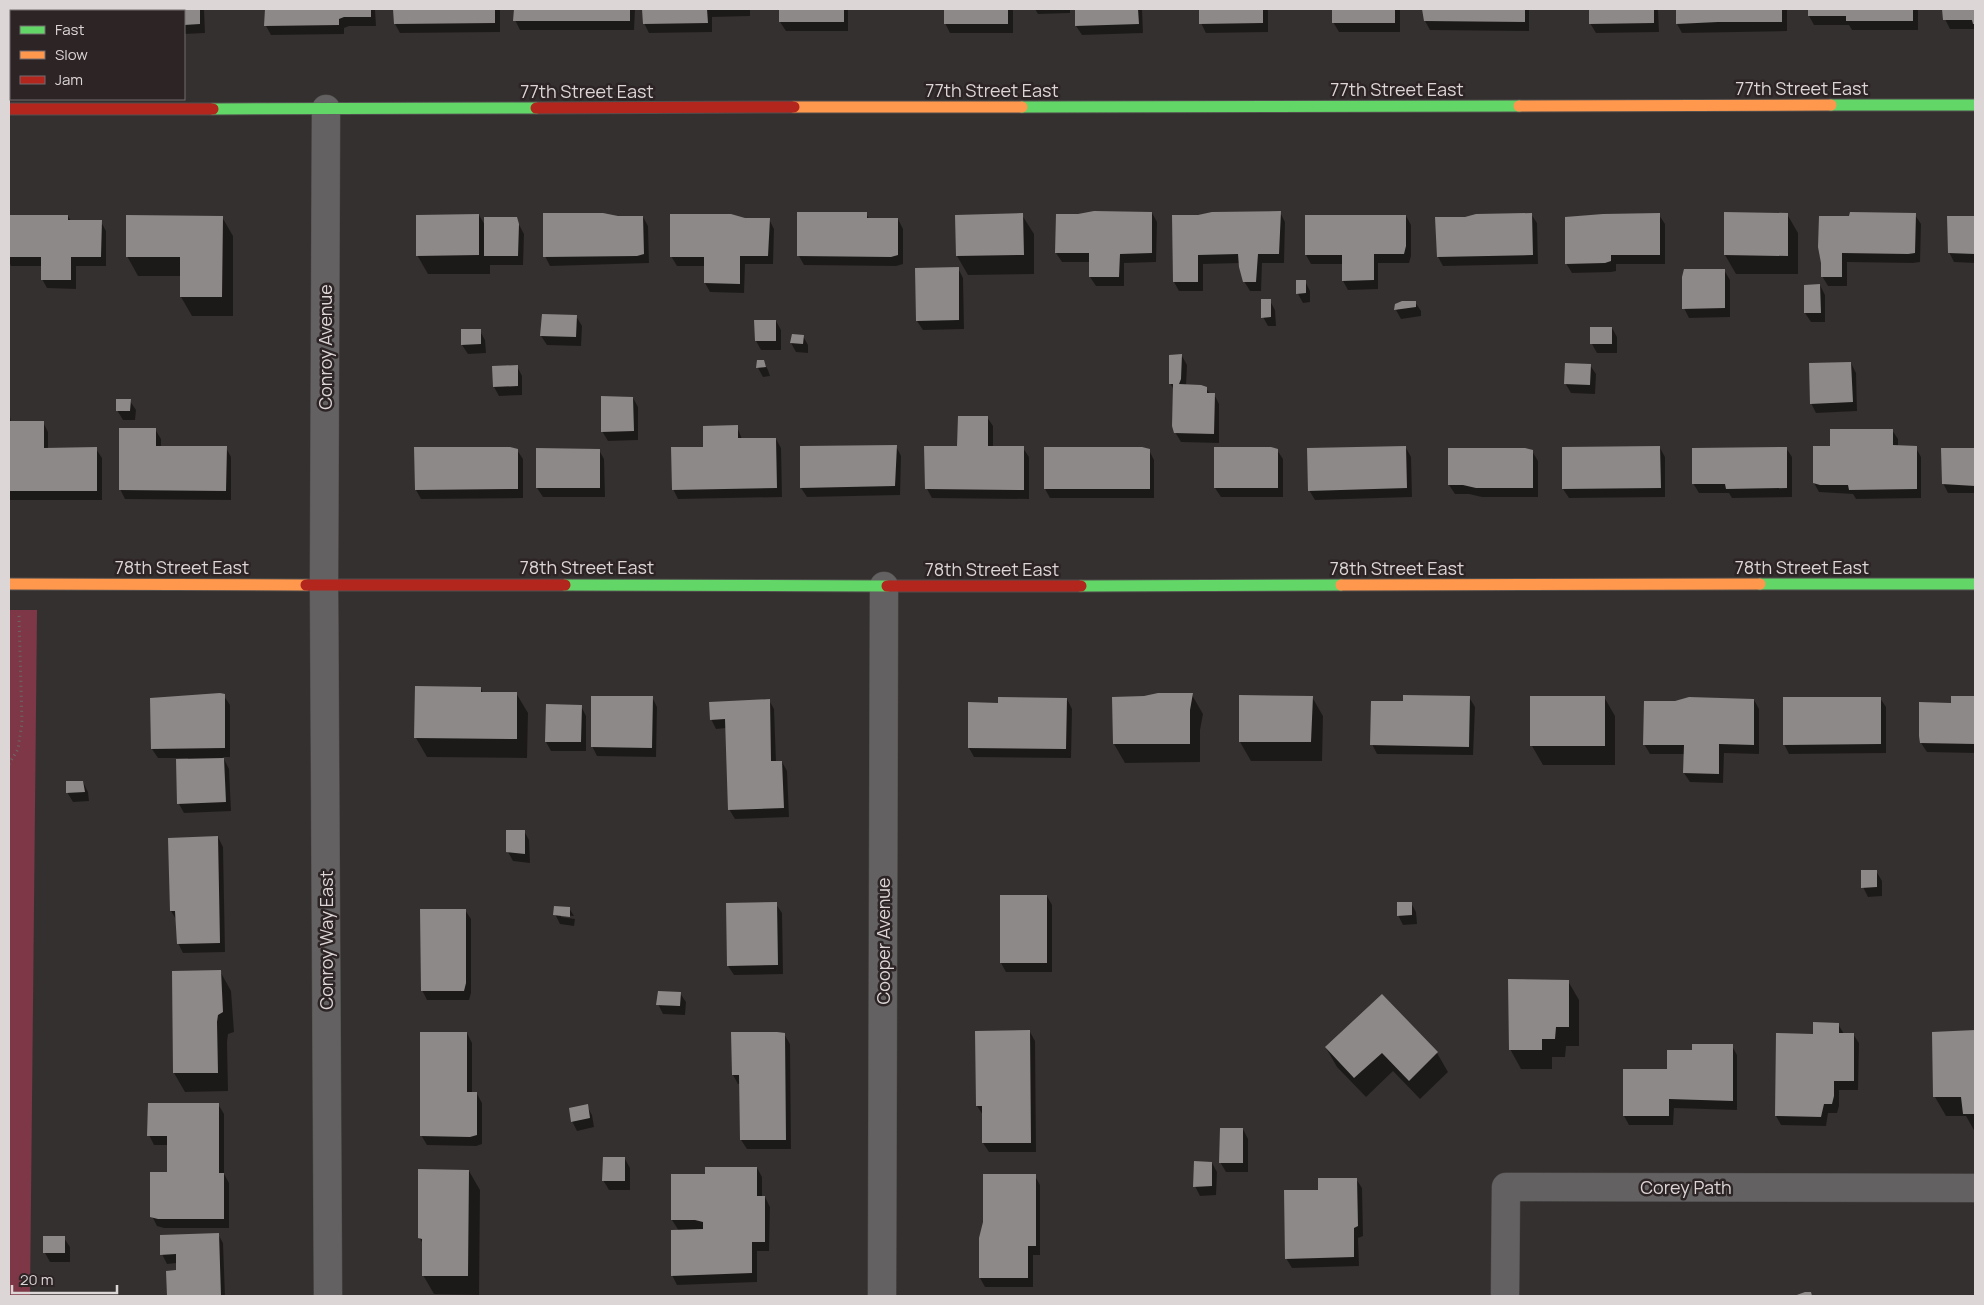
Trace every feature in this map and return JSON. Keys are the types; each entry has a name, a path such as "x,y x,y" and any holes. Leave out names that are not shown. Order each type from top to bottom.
{"street":[{"name":"77th Street East","path":"9,109 1975,105"},
{"name":"Conroy Avenue","path":"324,584 326,109"},
{"name":"78th Street East","path":"13,584 884,586 1975,584"},
{"name":"Conroy Way East","path":"324,584 328,1296"},
{"name":"Cooper Avenue","path":"882,1296 884,586"},
{"name":"Corey Path","path":"1506,1296 1506,1187 1975,1188"}],"path":[{"path":"9,764 18,749 22,723 13,584"}],"shaded area":[{"path":"9,610 37,610 30,1296 9,1296"}],"building":[{"path":"9,9 110,9 10,10 9,30"},
{"path":"200,9 200,24 185,25 185,10 135,10"},
{"path":"265,9 371,9 371,17 344,17 339,19 339,25 264,26"},
{"path":"393,9 495,9 495,23 394,24"},
{"path":"514,9 630,9 630,21 513,21"},
{"path":"642,9 707,9 708,23 643,24"},
{"path":"779,9 844,9 844,22 779,22"},
{"path":"944,9 1008,9 1008,24 944,24"},
{"path":"1075,9 1138,9 1139,24 1075,26"},
{"path":"1199,9 1263,9 1263,23 1199,24"},
{"path":"1332,9 1395,9 1395,23 1332,23"},
{"path":"1422,9 1525,9 1525,22 1424,21"},
{"path":"1589,9 1654,9 1654,23 1589,24"},
{"path":"1676,9 1782,9 1782,22 1676,24"},
{"path":"1808,9 1913,9 1913,21 1846,21 1846,16 1808,16"},
{"path":"1942,9 1975,9 1975,24 1973,24 1972,20 1943,20"},
{"path":"1094,211 1152,212 1152,253 1120,254 1119,277 1089,277 1089,253 1055,253 1056,214 1078,214"},
{"path":"1281,211 1279,254 1258,254 1256,282 1243,282 1238,254 1198,255 1198,282 1173,282 1172,215 1198,215 1212,212"},
{"path":"797,212 867,212 867,218 898,218 898,255 891,257 797,256"},
{"path":"1724,212 1788,213 1788,256 1724,255"},
{"path":"1850,212 1916,213 1915,253 1842,253 1842,277 1821,277 1818,247 1819,216 1849,216"},
{"path":"543,213 603,213 618,216 643,216 644,254 637,256 543,257"},
{"path":"1023,213 1024,255 956,256 955,215"},
{"path":"1532,213 1533,255 1437,257 1435,217"},
{"path":"1660,213 1660,255 1611,255 1611,261 1605,263 1565,264 1565,217"},
{"path":"479,214 479,255 416,256 416,215"},
{"path":"670,214 731,214 745,218 770,218 768,256 740,256 740,284 704,283 704,257 670,257"},
{"path":"9,215 68,215 68,220 102,220 101,257 71,257 71,280 41,280 41,257 9,257"},
{"path":"126,215 223,216 222,297 180,297 180,257 126,257"},
{"path":"1305,215 1406,215 1406,246 1404,254 1374,254 1374,280 1342,281 1342,255 1305,255"},
{"path":"1947,216 1975,216 1975,254 1948,253"},
{"path":"484,217 517,217 519,224 518,256 484,256"},
{"path":"959,267 959,320 916,321 915,268"},
{"path":"1684,269 1725,269 1725,308 1682,309 1682,277"},
{"path":"1296,280 1306,280 1306,293 1296,294"},
{"path":"1820,284 1821,313 1804,313 1804,285"},
{"path":"1261,299 1271,299 1271,317 1261,318"},
{"path":"1402,301 1416,301 1416,307 1394,310 1395,304"},
{"path":"542,314 577,315 576,337 540,336"},
{"path":"754,320 776,320 776,341 755,341"},
{"path":"1590,327 1612,327 1612,344 1590,344"},
{"path":"461,329 481,329 481,344 461,345"},
{"path":"792,334 804,335 803,344 790,343"},
{"path":"1182,354 1179,384 1201,385 1207,387 1207,393 1215,393 1214,434 1174,433 1172,426 1173,384 1169,384 1169,355"},
{"path":"757,360 764,360 766,367 756,368"},
{"path":"1851,362 1853,402 1810,404 1809,363"},
{"path":"1565,363 1591,364 1590,385 1564,384"},
{"path":"518,365 518,386 493,387 492,366"},
{"path":"601,396 633,397 634,431 601,432"},
{"path":"116,399 131,399 130,411 116,411"},
{"path":"958,416 988,416 988,446 1024,446 1024,490 925,489 924,446 957,446"},
{"path":"9,421 44,421 44,448 97,447 97,491 9,491"},
{"path":"738,425 738,438 776,438 777,488 672,490 671,447 703,447 703,426"},
{"path":"119,428 156,428 156,446 227,446 226,491 119,490"},
{"path":"1830,429 1893,429 1893,445 1917,446 1917,489 1849,490 1848,485 1820,485 1813,483 1813,446 1830,446"},
{"path":"897,445 895,486 800,488 800,446"},
{"path":"1406,446 1407,488 1308,491 1307,448"},
{"path":"1660,446 1661,488 1562,489 1562,447"},
{"path":"414,447 510,447 518,449 518,489 415,490"},
{"path":"1044,447 1142,447 1150,449 1150,489 1044,489"},
{"path":"1214,447 1271,447 1278,449 1278,488 1214,488"},
{"path":"1787,447 1787,488 1726,489 1725,484 1692,484 1692,448"},
{"path":"536,448 600,449 600,488 536,488"},
{"path":"1448,448 1525,448 1533,450 1533,488 1476,488 1463,485 1448,485"},
{"path":"1941,448 1975,448 1975,486 1942,484"},
{"path":"415,686 481,687 481,692 517,692 517,739 414,738"},
{"path":"1158,693 1193,693 1190,710 1190,744 1113,744 1112,697 1144,696"},
{"path":"225,694 225,748 151,749 150,698"},
{"path":"1239,695 1313,696 1311,742 1239,742"},
{"path":"1403,695 1470,696 1469,747 1370,745 1371,701 1403,701"},
{"path":"591,696 653,696 652,748 591,747"},
{"path":"1530,696 1605,696 1605,746 1530,746"},
{"path":"1951,696 1975,696 1975,744 1920,743 1919,702 1951,703"},
{"path":"998,697 1067,698 1066,749 968,748 968,702 998,703"},
{"path":"1689,697 1754,699 1754,745 1719,744 1719,774 1683,773 1684,745 1643,745 1644,701 1675,701"},
{"path":"1783,697 1881,697 1881,744 1783,745"},
{"path":"770,699 771,761 782,761 784,808 728,810 725,719 710,720 709,702"},
{"path":"546,704 582,705 581,742 545,742"},
{"path":"224,758 226,802 177,804 176,759"},
{"path":"66,781 83,781 85,792 66,793"},
{"path":"506,830 525,830 525,854 506,852"},
{"path":"218,836 220,943 177,944 175,911 170,911 168,838"},
{"path":"1861,870 1877,870 1877,887 1861,888"},
{"path":"1000,895 1047,895 1047,963 1000,963"},
{"path":"777,902 778,965 727,966 726,903"},
{"path":"1397,902 1412,902 1412,915 1397,916"},
{"path":"554,906 570,907 570,917 553,915"},
{"path":"420,909 466,909 466,983 464,991 421,991"},
{"path":"221,970 223,1012 218,1015 217,1022 218,1073 173,1073 172,971"},
{"path":"1508,979 1569,980 1569,1027 1556,1027 1555,1039 1542,1039 1542,1050 1509,1050"},
{"path":"658,991 681,992 680,1006 656,1005"},
{"path":"1382,994 1438,1052 1409,1081 1382,1053 1354,1078 1325,1047"},
{"path":"1813,1022 1839,1023 1839,1033 1854,1033 1854,1081 1834,1081 1832,1104 1824,1104 1821,1117 1775,1116 1776,1033 1813,1034"},
{"path":"1030,1030 1031,1143 982,1143 982,1106 976,1106 975,1031"},
{"path":"1975,1030 1975,1114 1963,1114 1961,1097 1933,1097 1932,1032"},
{"path":"420,1032 467,1032 467,1092 477,1092 477,1135 470,1137 420,1136"},
{"path":"731,1032 785,1033 786,1140 740,1140 739,1075 732,1075"},
{"path":"1692,1044 1733,1044 1733,1101 1669,1099 1669,1116 1623,1116 1623,1069 1667,1069 1667,1050 1692,1050"},
{"path":"148,1103 219,1103 219,1173 224,1173 224,1219 158,1219 150,1217 150,1172 167,1172 167,1136 147,1136"},
{"path":"588,1104 590,1118 571,1122 569,1108"},
{"path":"1220,1128 1243,1128 1243,1163 1219,1163"},
{"path":"603,1157 625,1157 625,1181 602,1181"},
{"path":"1194,1161 1212,1162 1212,1186 1193,1187"},
{"path":"705,1167 757,1167 757,1196 765,1196 765,1242 752,1242 752,1273 671,1276 671,1230 703,1229 703,1222 671,1220 671,1174 705,1174"},
{"path":"418,1169 469,1170 468,1276 422,1276 422,1239 418,1238"},
{"path":"983,1174 1036,1174 1036,1246 1028,1246 1028,1278 979,1278 979,1238 983,1222"},
{"path":"1318,1178 1357,1178 1358,1226 1354,1228 1354,1257 1285,1259 1284,1190 1318,1190"},
{"path":"219,1233 221,1296 167,1296 166,1271 176,1270 176,1254 160,1255 160,1235"},
{"path":"43,1236 65,1236 65,1253 43,1253"},
{"path":"1811,1292 1812,1296 1794,1296"}],"traffic: fast":[{"path":"1831,105 1975,105"},
{"path":"1022,107 1519,106"},
{"path":"213,109 536,108"},
{"path":"1760,584 1975,584"},
{"path":"565,585 887,586"},
{"path":"1081,586 1341,585"}],"traffic: slow":[{"path":"1519,106 1831,105"},
{"path":"794,107 1022,107"},
{"path":"9,584 306,585"},
{"path":"1341,585 1760,584"}],"traffic: jam":[{"path":"536,108 794,107"},
{"path":"9,109 213,109"},
{"path":"306,585 565,585"},
{"path":"887,586 1081,586"}]}
